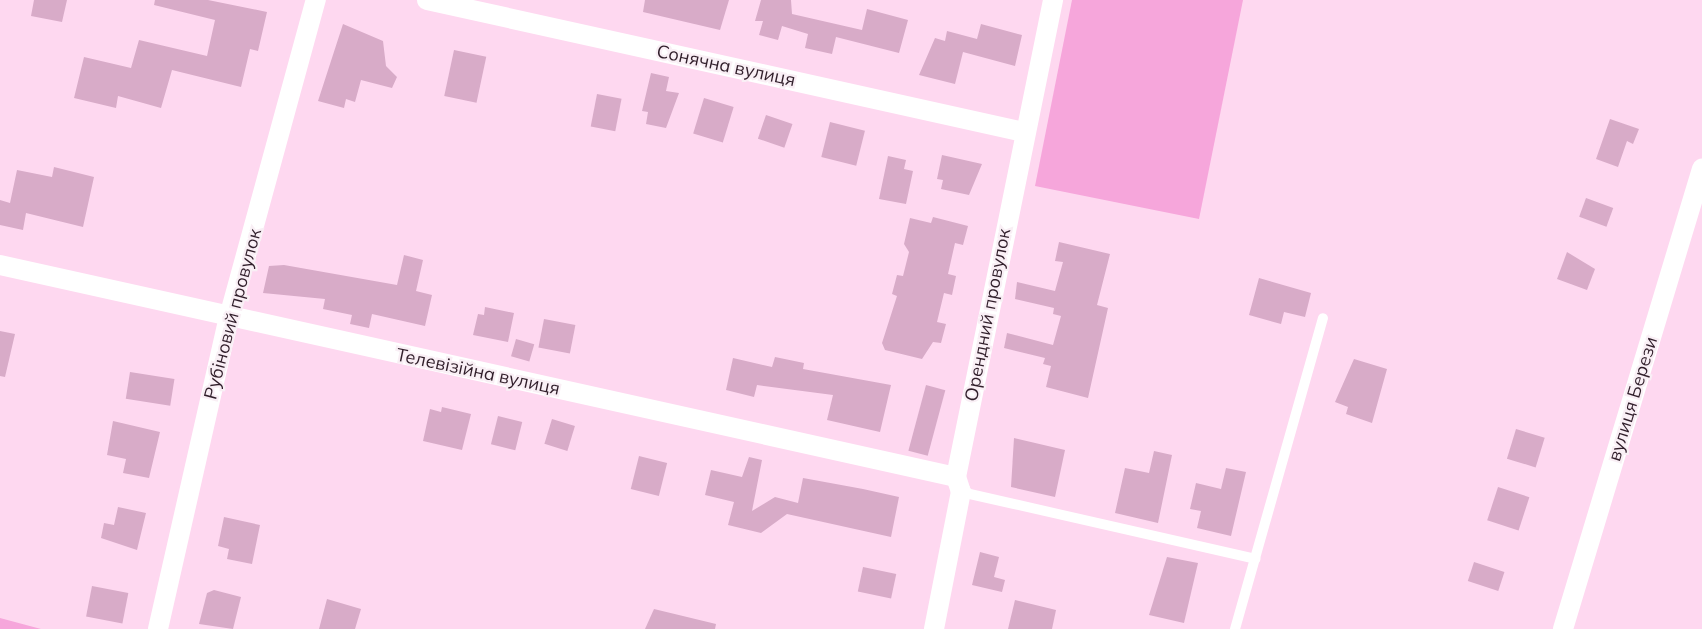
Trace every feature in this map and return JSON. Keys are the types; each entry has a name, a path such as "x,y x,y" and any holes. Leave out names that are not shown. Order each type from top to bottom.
{"street":[{"name":"Рубіновий провулок","path":"158,629 229,317 316,0"},
{"name":"Сонячна вулиця","path":"427,0 1024,132"},
{"name":"Орендний провулок","path":"934,629 1024,132 1053,0"},
{"name":"вулиця Берези","path":"1563,629 1702,169"},
{"name":"Телевізійна вулиця","path":"0,264 959,485"}],"lane":[{"path":"1235,629 1323,318"},
{"path":"959,485 1255,560"}],"shaded area":[{"path":"1072,0 1243,0 1199,219 1035,186"},
{"path":"0,618 41,629 0,629"}],"building":[{"path":"34,0 67,0 62,22 31,16"},
{"path":"155,0 208,0 267,12 258,51 250,49 241,87 172,70 161,108 118,96 116,108 74,98 84,57 131,68 139,40 207,56 215,20 154,5"},
{"path":"645,0 729,0 720,30 643,12"},
{"path":"761,0 791,0 792,14 862,30 867,9 908,20 899,53 836,37 832,54 805,48 808,34 782,26 778,40 759,35 763,21 755,21"},
{"path":"343,24 383,41 386,66 397,77 392,88 361,80 355,102 346,99 344,108 318,101"},
{"path":"981,24 1022,35 1015,66 963,52 955,84 919,75 935,38 945,41 947,31 977,39"},
{"path":"454,50 486,57 477,103 444,96"},
{"path":"651,73 669,77 666,91 679,93 666,128 646,124 648,112 642,111"},
{"path":"597,94 622,99 615,131 591,126"},
{"path":"704,98 734,107 723,142 693,133"},
{"path":"766,115 792,124 784,148 758,139"},
{"path":"1610,119 1639,129 1633,144 1627,141 1618,167 1596,159"},
{"path":"830,122 865,131 856,166 821,157"},
{"path":"942,155 982,164 969,195 941,189 943,180 937,179"},
{"path":"888,156 906,160 904,169 913,171 906,204 879,199"},
{"path":"54,167 94,177 83,227 26,213 23,230 0,225 0,200 10,203 17,170 52,177"},
{"path":"1586,198 1613,208 1606,227 1579,217"},
{"path":"933,217 968,226 963,245 955,243 948,274 956,276 952,295 944,293 937,322 946,324 941,343 933,342 922,359 885,350 882,343 897,296 892,294 897,275 903,276 909,252 904,244 910,218 931,223"},
{"path":"1059,242 1110,254 1097,305 1108,308 1088,398 1046,387 1051,366 1043,364 1045,358 1004,348 1007,333 1053,345 1061,316 1053,314 1054,308 1015,299 1017,282 1055,291 1063,262 1055,261"},
{"path":"1567,252 1595,269 1587,290 1557,279"},
{"path":"404,255 423,260 416,291 432,295 425,326 372,314 369,328 350,324 352,315 323,309 325,299 263,293 269,266 284,265 397,285"},
{"path":"1259,278 1311,293 1305,317 1284,312 1281,324 1249,315"},
{"path":"485,307 514,313 508,342 473,335 478,314 484,315"},
{"path":"544,319 575,325 570,354 538,347"},
{"path":"0,331 15,334 5,377 0,376"},
{"path":"516,339 534,344 529,362 511,356"},
{"path":"775,357 804,363 803,369 891,385 880,432 827,420 833,395 757,385 754,397 726,390 733,358 772,367"},
{"path":"1354,359 1387,369 1372,423 1346,414 1348,407 1335,402"},
{"path":"130,372 174,379 170,406 126,399"},
{"path":"926,385 945,390 928,456 908,451"},
{"path":"442,407 471,414 462,450 423,441 430,409 441,412"},
{"path":"498,416 522,422 515,450 491,444"},
{"path":"552,419 575,426 567,451 544,444"},
{"path":"113,421 160,432 149,478 123,473 126,459 107,455"},
{"path":"1516,429 1545,438 1536,467 1507,459"},
{"path":"1014,438 1065,450 1055,497 1011,487"},
{"path":"1154,451 1172,455 1158,523 1115,513 1125,468 1149,473"},
{"path":"639,456 667,463 659,496 631,489"},
{"path":"749,457 762,460 752,511 775,497 798,503 803,478 863,489 899,497 891,537 787,514 761,533 728,525 734,502 705,495 711,470 742,477"},
{"path":"1226,468 1246,472 1231,536 1197,528 1201,511 1190,509 1196,483 1221,489"},
{"path":"1498,487 1529,497 1519,530 1487,520"},
{"path":"118,507 146,513 137,550 101,538 104,523 114,525"},
{"path":"224,517 260,525 252,564 227,559 229,549 218,546"},
{"path":"980,552 999,557 994,577 1005,580 1002,592 972,585"},
{"path":"1167,557 1198,563 1184,623 1149,615"},
{"path":"1474,562 1504,572 1498,591 1468,581"},
{"path":"863,567 896,574 891,599 858,591"},
{"path":"92,586 128,593 122,623 86,616"},
{"path":"214,590 241,597 233,629 199,624 207,593"},
{"path":"327,599 361,609 355,629 319,629"},
{"path":"1015,600 1056,610 1052,629 1008,629"},
{"path":"654,609 716,624 715,629 645,629"}]}
